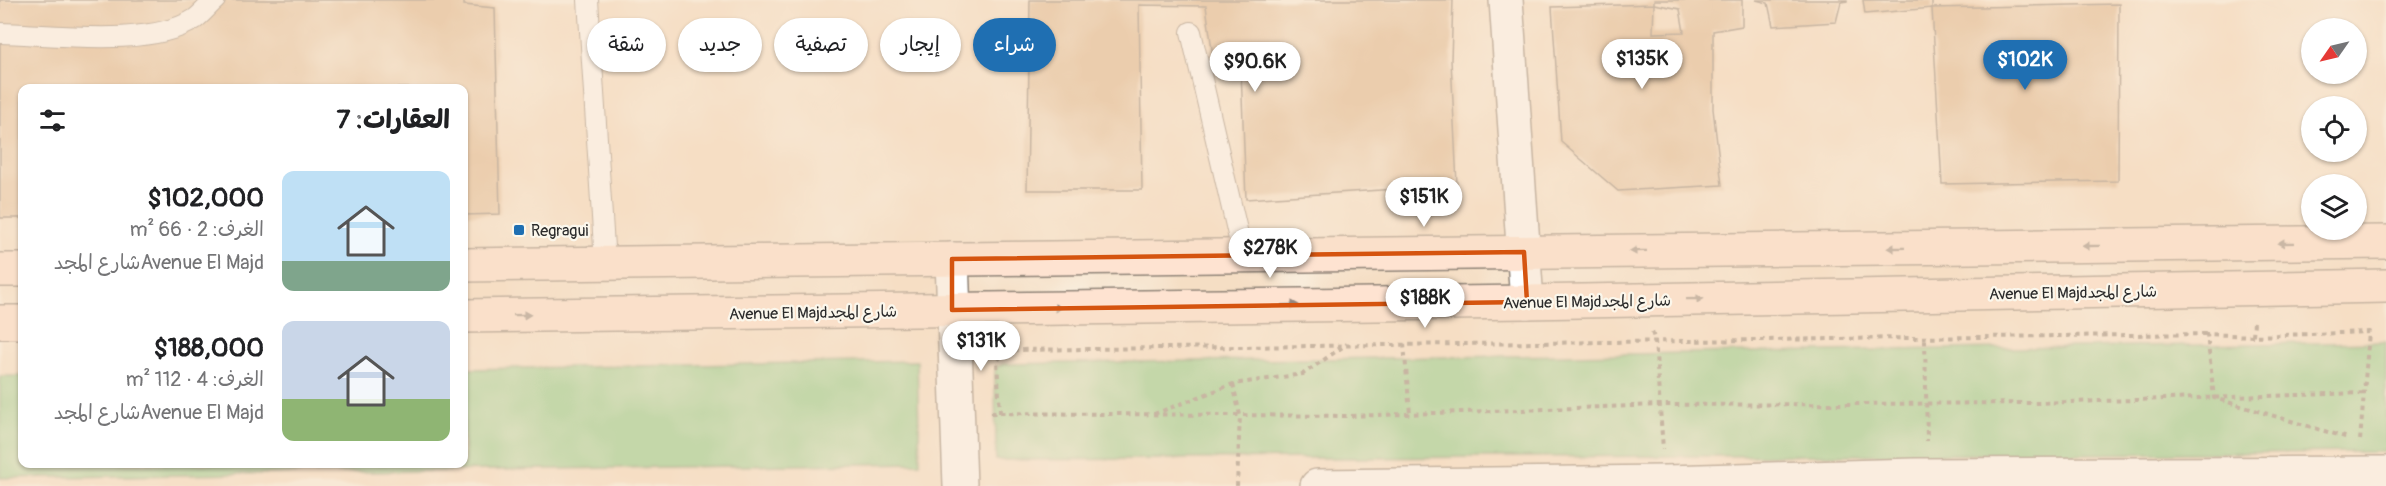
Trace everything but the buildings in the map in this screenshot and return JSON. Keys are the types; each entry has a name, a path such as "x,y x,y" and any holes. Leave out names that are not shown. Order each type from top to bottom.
{"main road":[{"path":"468,265 2386,242"},
{"path":"1243,256 1246,306"},
{"path":"0,270 18,270"},
{"name":"Avenue El Majdشارع المجد","path":"468,316 1527,302 2386,286"},
{"path":"0,322 18,322"}],"street":[{"path":"1506,0 1527,302"},
{"path":"952,259 960,486"},
{"path":"1317,486 2365,469"}],"lane":[{"path":"0,33 130,36 161,33 195,19 214,0"},
{"path":"588,0 605,263"},
{"path":"1191,32 1243,256"}],"path":[{"path":"2253,336 2255,289"},
{"path":"1640,300 1655,341 1666,482"},
{"path":"1000,413 997,361 1002,355 1015,350 1348,344 1925,340 2207,334 2253,336 2369,332 2364,393 2365,469 2214,398"},
{"path":"2207,334 2214,398"},
{"path":"1920,478 1925,340"},
{"path":"1150,415 1233,384 1303,374 1348,344"},
{"path":"1404,344 1410,414"},
{"path":"1233,384 1240,415 1237,486"},
{"path":"958,413 1410,414 1660,405 1924,403 2364,393"}],"highlighted area":[{"path":"1524,252 1527,302 1246,306 952,310 952,259"}],"green space":[{"path":"2386,342 2386,452 996,460 995,371 996,367 1003,364"},
{"path":"917,361 920,463 0,478 0,376 18,376 18,468 468,468 468,369"}],"place":[{"name":"Regragui","path":"519,230"}]}
